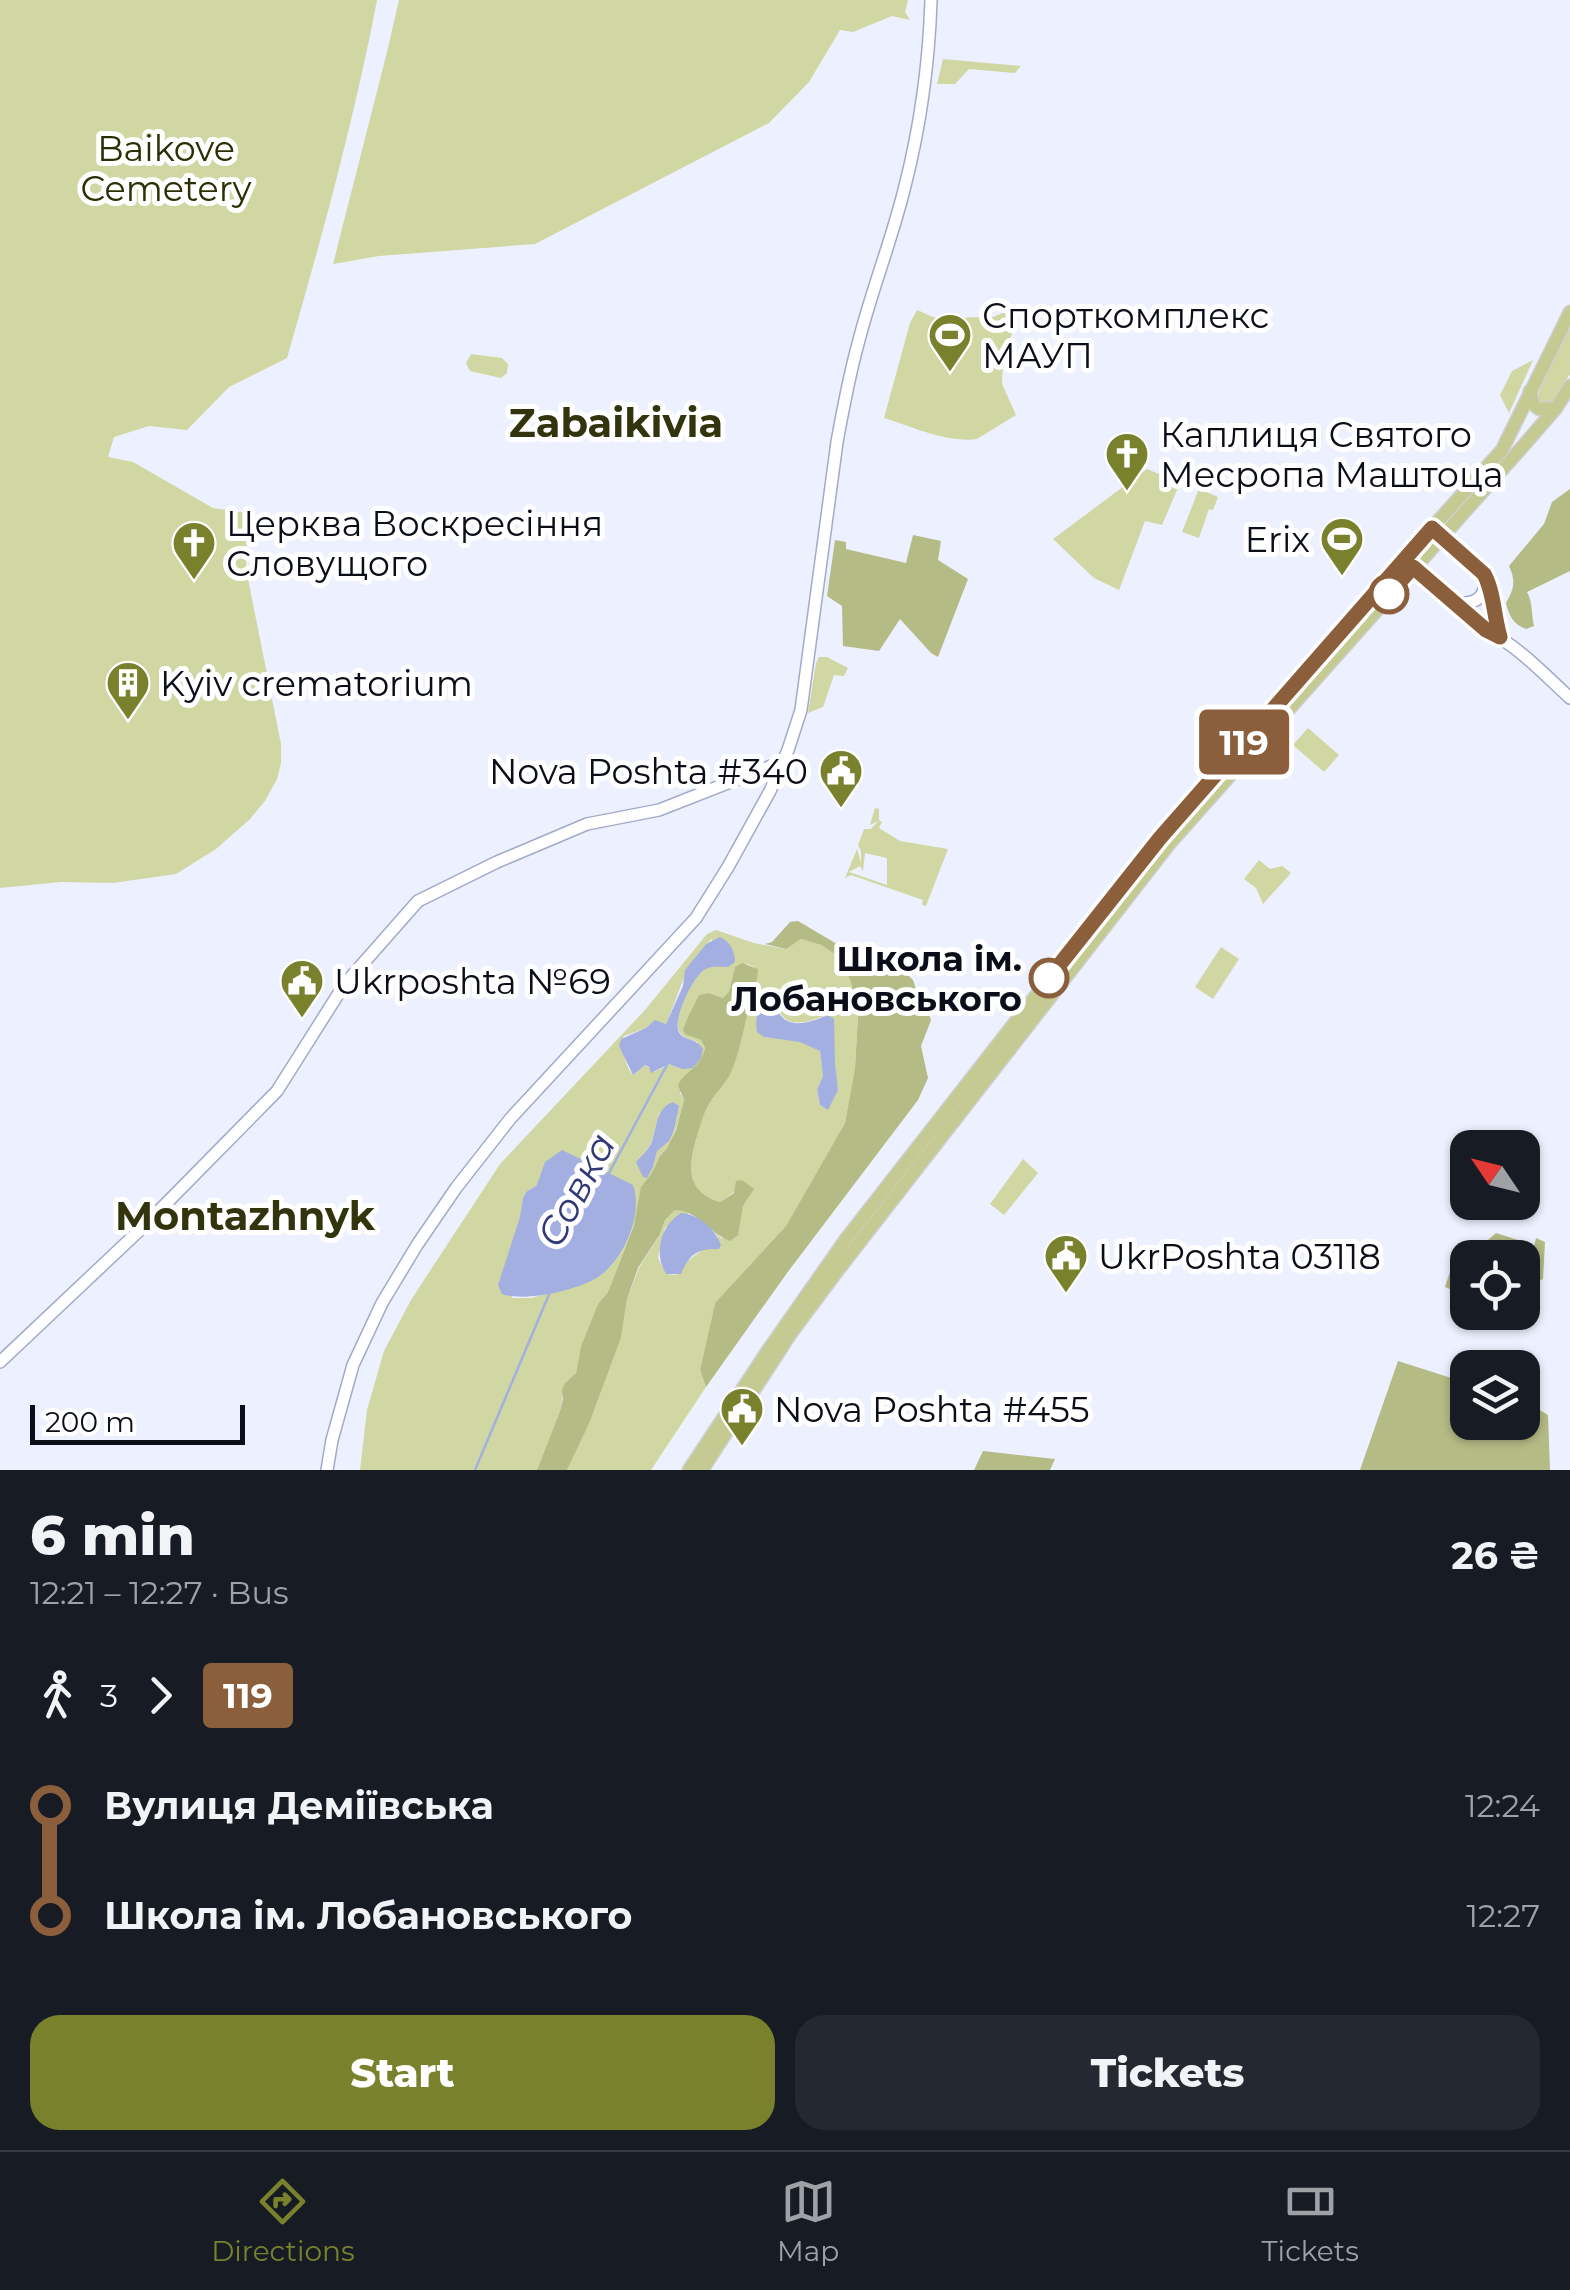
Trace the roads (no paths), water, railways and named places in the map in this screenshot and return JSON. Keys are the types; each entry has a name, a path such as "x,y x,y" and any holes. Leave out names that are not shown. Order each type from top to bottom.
{"main road":[{"path":"327,1470 353,1365 376,1315 418,1245 510,1118 704,907 781,768 801,710 837,442 848,388 912,156 929,44 931,0"},
{"path":"1436,532 1502,450 1570,312"},
{"path":"689,1470 846,1239 1160,838 1436,532 1556,408 1570,386"},
{"path":"1530,391 1533,404 1540,410 1556,408"},
{"path":"1436,532 1484,574 1500,637"},
{"path":"1408,563 1570,698"},
{"path":"702,1470 791,1333 1141,878 1408,563"},
{"path":"1455,603 1469,604 1484,594 1484,574"},
{"path":"0,1362 155,1216 277,1091 344,986 418,901 587,824 659,810 771,766 781,768"},
{"path":"753,773 770,792"}],"water":[{"path":"720,937 731,947 735,962 728,967 707,968 700,974 679,1016 680,1034 703,1049 701,1058 693,1068 669,1064 651,1073 645,1065 633,1075 619,1046 621,1039 655,1020 666,1024 683,986 685,970 706,944"},
{"path":"771,998 789,1022 802,1023 828,1015 834,1019 838,1090 828,1110 820,1105 817,1090 823,1076 820,1051 757,1032 758,1012"},
{"path":"673,1102 679,1106 674,1130 669,1141 657,1151 647,1178 643,1177 636,1162 651,1144 660,1113"},
{"path":"562,1150 633,1185 635,1211 628,1238 613,1263 584,1284 535,1296 502,1294 498,1285 523,1198 537,1185 545,1162"},
{"path":"681,1213 706,1223 721,1245 719,1249 695,1254 681,1274 666,1274 660,1257 661,1240 668,1225"}],"waterway":[{"name":"Совка","path":"609,1173 669,1061"},
{"name":"Совка","path":"475,1470 550,1292"}],"place":[{"name":"Спорткомплекс МАУП","path":"950,373"},
{"name":"Каплиця Святого Месропа Маштоца","path":"1127,492"},
{"name":"Erix","path":"1342,577"},
{"name":"Церква Воскресіння Словущого","path":"194,581"},
{"name":"Kyiv crematorium","path":"128,721"},
{"name":"Nova Poshta #340","path":"841,809"},
{"name":"Школа ім. Лобановського","path":"1049,978"},
{"name":"Ukrposhta №69","path":"302,1019"},
{"name":"UkrPoshta 03118","path":"1066,1294"},
{"name":"Nova Poshta #455","path":"742,1447"}],"district":[{"name":"Zabaikivia","path":"616,422"},
{"name":"Montazhnyk","path":"245,1215"}],"park label":[{"name":"Baikove Cemetery","path":"166,168"}]}
